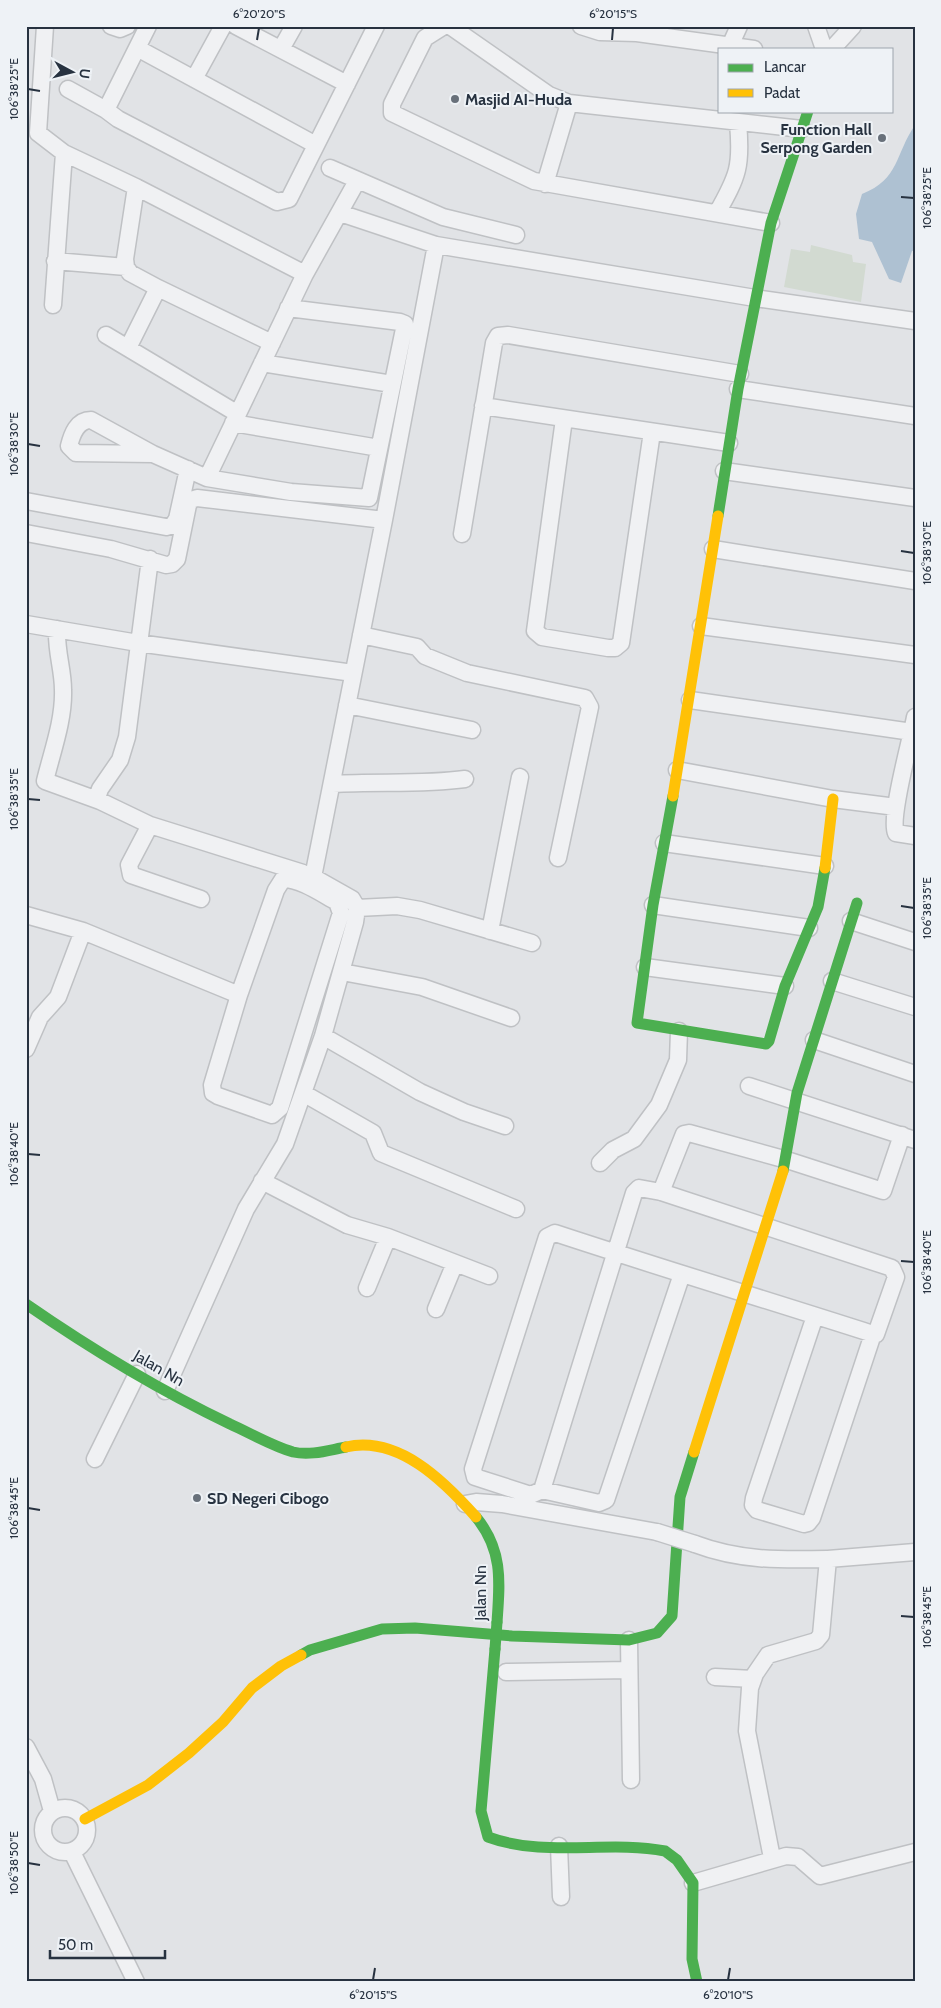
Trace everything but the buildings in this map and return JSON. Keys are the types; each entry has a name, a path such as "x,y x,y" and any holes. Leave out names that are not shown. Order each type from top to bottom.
{"street":[{"path":"44,26 38,133 64,153 136,187 305,274"},
{"path":"112,26 120,29 126,26"},
{"path":"106,110 148,26"},
{"path":"194,79 223,26"},
{"path":"236,26 346,84"},
{"path":"281,49 294,26"},
{"path":"68,89 106,110 118,119 277,202 289,198 376,26"},
{"path":"444,26 425,38 392,104 392,113 530,179 545,184 771,223"},
{"path":"450,26 549,95 569,103 802,129"},
{"path":"581,26 600,32 639,30 746,48"},
{"path":"730,46 739,26"},
{"path":"816,26 824,48"},
{"path":"833,48 853,26"},
{"path":"137,48 316,145"},
{"path":"545,184 569,103"},
{"path":"808,112 771,223 739,382 690,700 653,905 636,1023 766,1044 769,1040 785,986 822,892 833,799"},
{"path":"717,213 735,181 739,166 741,153 738,123"},
{"path":"53,305 64,153"},
{"path":"330,168 443,217 516,234"},
{"path":"207,478 305,274 357,181"},
{"path":"136,187 125,259 126,267 130,272 158,288 272,343"},
{"path":"340,213 436,245 756,298 915,322"},
{"path":"311,882 333,784 436,245"},
{"path":"55,261 126,267"},
{"path":"128,348 158,288"},
{"path":"153,454 207,478 291,492 366,499 372,494 392,384 406,330 405,324 288,308"},
{"path":"106,335 235,419 379,448"},
{"path":"462,534 494,343 498,336 504,335 915,416"},
{"path":"262,363 392,384"},
{"path":"483,406 729,443"},
{"path":"564,419 535,631 542,637 608,648 615,648 621,642 652,432"},
{"path":"26,501 166,527 173,525 177,519 188,469"},
{"path":"724,471 915,498"},
{"path":"26,533 111,549 166,565 172,564 177,560 188,505 191,500 197,498 384,520"},
{"path":"713,549 915,581"},
{"path":"100,801 98,795 100,789 120,760 124,750 150,559"},
{"path":"26,624 138,643 353,673"},
{"path":"701,626 915,656"},
{"path":"58,629 56,647 64,690 45,781 100,801 150,825 311,882 352,899 357,908 356,922 323,1036 285,1144 246,1210 165,1391"},
{"path":"361,635 412,645 425,656 467,674 585,698 588,701 590,707 558,858"},
{"path":"690,700 914,725 910,769 896,807 896,833 915,836"},
{"path":"347,705 472,730"},
{"path":"677,770 833,799 896,807"},
{"path":"490,931 520,777"},
{"path":"333,784 370,782 429,784 465,780"},
{"path":"150,825 129,865 131,875 200,899"},
{"path":"664,844 825,866"},
{"path":"283,879 311,882 338,902 341,913 280,1108 272,1115 218,1096 212,1090 239,995 280,882 283,879"},
{"path":"85,1819 148,1785 189,1753 223,1722 252,1688 281,1666 310,1650 382,1630 416,1628 512,1636 629,1640 657,1633 672,1616 680,1497 787,1160 796,1101 856,903"},
{"path":"653,905 809,928"},
{"path":"357,908 397,906 420,910 532,943"},
{"path":"26,915 83,930 239,995"},
{"path":"851,921 915,942"},
{"path":"26,1049 40,1017 58,997 83,930"},
{"path":"645,967 785,986"},
{"path":"342,972 422,987 511,1018"},
{"path":"832,981 915,1007"},
{"path":"600,1163 613,1150 634,1139 659,1105 678,1060 679,1031"},
{"path":"323,1036 420,1092 464,1112 505,1126"},
{"path":"814,1040 915,1074"},
{"path":"661,1192 684,1134 689,1133 787,1160 883,1191 908,1138 749,1086"},
{"path":"303,1093 373,1133 381,1153 516,1210"},
{"path":"262,1181 347,1225 388,1237 488,1276"},
{"path":"542,1490 634,1193 644,1188 661,1192 892,1268 896,1277 876,1334 873,1334 812,1518 808,1523 804,1524 757,1510 753,1505 815,1316"},
{"path":"682,1274 606,1500 599,1503 542,1490 531,1495 475,1477 473,1470 547,1238 555,1233 682,1274 744,1295 873,1334"},
{"path":"367,1288 388,1237"},
{"path":"436,1309 455,1263"},
{"name":"Jalan Nn","path":"26,1304 77,1338 165,1391 288,1451 313,1453 350,1445 380,1446 392,1449 426,1471 465,1504 485,1527 496,1549 500,1586 481,1811 483,1825 488,1837 498,1842 665,1851 677,1860 693,1883"},
{"path":"95,1459 137,1374"},
{"path":"465,1504 476,1502 502,1504 657,1532 710,1550 763,1560 828,1559 915,1552"},
{"path":"772,1858 747,1731 750,1688 753,1679 768,1655 816,1640 821,1634 828,1559"},
{"path":"629,1640 631,1780"},
{"path":"506,1672 629,1670"},
{"path":"715,1678 753,1679"},
{"path":"26,1747 43,1779 52,1811"},
{"path":"63,1807 75,1809 85,1819 88,1828 86,1839 72,1852 56,1850 47,1842 43,1832 45,1820 52,1811 63,1807"},
{"path":"559,1846 561,1897"},
{"path":"72,1852 136,1982"},
{"path":"697,1982 692,1959 693,1883 772,1858 798,1857 820,1876 915,1852"}],"shaded area":[{"path":"811,245 852,255 853,262 866,264 861,302 784,287 791,249 810,252"}],"water":[{"path":"915,125 915,250 912,251 901,283 889,279 872,242 859,239 856,214 862,194 884,181 895,165"}],"traffic: fast":[{"path":"718,516 738,389 771,223 808,112"},
{"path":"673,796 653,905 637,1023 766,1044 769,1041 785,986 818,907 825,868"},
{"path":"783,1171 797,1093 857,903"},
{"path":"26,1304 100,1353 151,1383 269,1443 300,1453 320,1452 346,1447"},
{"path":"301,1655 310,1650 382,1629 415,1628 512,1636 629,1640 657,1633 672,1616 680,1497 694,1452"},
{"path":"476,1517 485,1529 491,1542 498,1566 497,1622"},
{"path":"495,1649 497,1622"},
{"path":"495,1649 481,1811 488,1837 510,1843 554,1848 621,1847 665,1851 677,1860 693,1883 692,1959 697,1982"}],"traffic: slow":[{"path":"673,796 718,516"},
{"path":"825,868 833,799"},
{"path":"694,1452 783,1171"},
{"path":"346,1447 365,1445 384,1448 402,1454 435,1476 476,1517"},
{"path":"85,1819 148,1785 189,1753 223,1722 252,1688 281,1666 301,1655"}],"place":[{"name":"Masjid AI-Huda","path":"455,99"},
{"name":"Function Hall Serpong Garden","path":"882,138"},
{"name":"SD Negeri Cibogo","path":"197,1498"}]}
